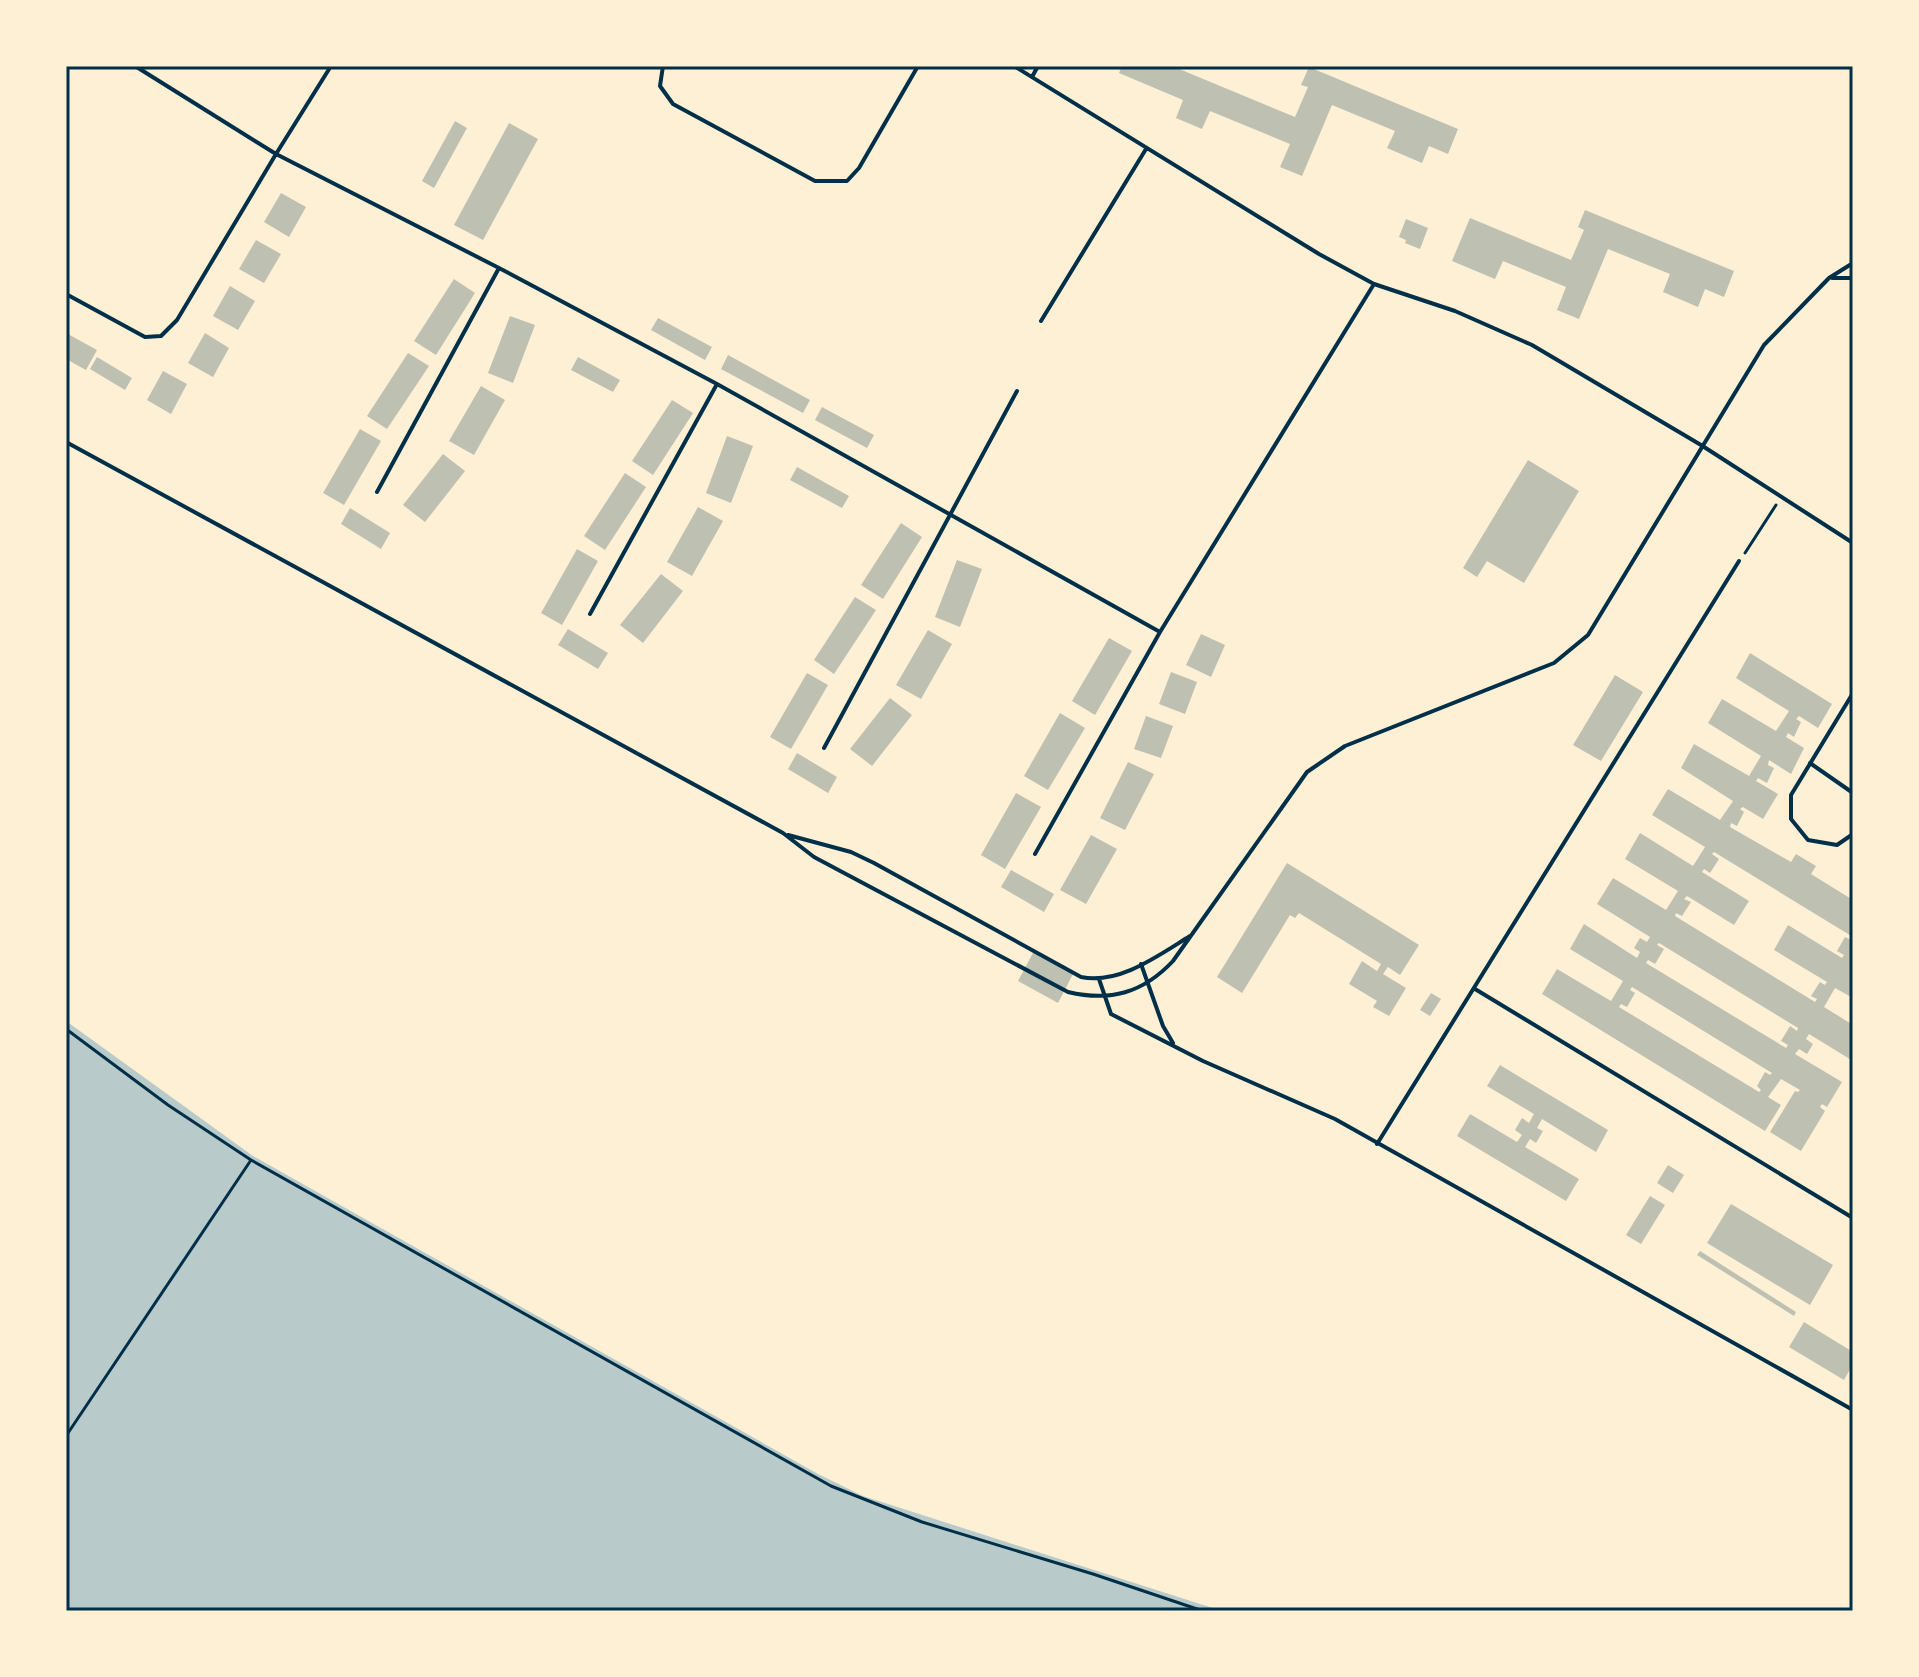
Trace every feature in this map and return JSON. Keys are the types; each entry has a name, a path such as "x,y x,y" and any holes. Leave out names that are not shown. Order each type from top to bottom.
{"lane":[{"path":"135,66 276,154 717,384 1160,632"},
{"path":"66,294 145,337 161,336 177,320 331,66"},
{"path":"663,66 660,86 673,104 815,181 847,181 859,168 918,66"},
{"path":"1014,66 1319,254 1374,284 1455,311 1532,345 1701,445 1853,543"},
{"path":"1032,77 1038,66"},
{"path":"1041,321 1146,149"},
{"path":"66,442 783,833 814,857 1055,986 1084,996 1103,997 1132,990 1161,974 1307,772 1345,746 1554,663 1588,635 1764,345 1829,278 1853,263"},
{"path":"377,492 499,268"},
{"path":"1829,278 1853,278"},
{"path":"1035,854 1160,632 1374,284"},
{"path":"590,614 717,384"},
{"path":"824,748 1017,391"},
{"path":"1377,1144 1739,561"},
{"path":"1853,693 1791,795 1791,819 1808,840 1837,845 1853,834"},
{"path":"1810,763 1853,793"},
{"path":"783,833 851,852 1081,977 1113,977 1192,934"},
{"path":"1141,964 1163,1026 1175,1046"},
{"path":"1099,979 1111,1014 1335,1119 1853,1410"},
{"path":"1474,988 1853,1218"}],"path":[{"path":"1739,561 1782,496"},
{"path":"66,1029 168,1105 251,1160 831,1486 922,1522 1203,1611"},
{"path":"66,1436 251,1160"}],"shaded area":[{"path":"66,1021 253,1156 818,1474 863,1496 1222,1611 66,1611"}],"building":[{"path":"1122,66 1172,66 1295,117 1308,87 1301,85 1309,67 1458,129 1448,154 1429,146 1422,163 1387,148 1395,131 1332,105 1302,176 1280,167 1290,144 1210,111 1202,129 1176,118 1183,100 1119,73"},
{"path":"455,121 467,128 434,188 422,181"},
{"path":"509,123 538,139 483,240 454,225"},
{"path":"281,193 306,207 289,237 264,222"},
{"path":"1585,210 1734,271 1724,297 1705,289 1698,307 1663,292 1670,274 1608,249 1579,319 1557,310 1566,287 1503,261 1495,279 1452,261 1470,218 1571,260 1584,230 1578,227"},
{"path":"1406,219 1428,228 1420,249 1399,237"},
{"path":"256,240 281,254 264,283 239,269"},
{"path":"454,279 475,293 436,355 414,341"},
{"path":"230,286 255,301 238,330 213,316"},
{"path":"510,316 535,325 513,383 488,373"},
{"path":"658,318 712,347 705,360 651,330"},
{"path":"66,333 97,350 86,370 66,359"},
{"path":"205,333 229,348 213,377 188,363"},
{"path":"408,353 429,366 387,429 367,416"},
{"path":"728,355 810,400 803,413 721,369"},
{"path":"97,357 132,378 125,390 90,369"},
{"path":"578,357 620,380 613,392 571,370"},
{"path":"163,371 187,384 171,414 147,400"},
{"path":"481,386 505,400 474,455 449,441"},
{"path":"672,400 693,413 653,475 632,461"},
{"path":"822,407 874,435 867,448 815,420"},
{"path":"360,429 381,441 344,505 323,493"},
{"path":"727,436 753,446 731,503 706,493"},
{"path":"443,454 465,471 425,522 403,505"},
{"path":"1528,460 1579,491 1524,583 1487,561 1477,577 1463,568"},
{"path":"797,467 849,496 842,508 790,480"},
{"path":"625,473 646,487 605,550 584,536"},
{"path":"698,507 723,521 692,576 667,562"},
{"path":"350,508 390,533 381,549 341,524"},
{"path":"901,523 922,537 883,599 861,585"},
{"path":"577,549 598,561 562,625 541,613"},
{"path":"957,560 982,569 960,627 935,617"},
{"path":"661,574 683,591 643,643 620,625"},
{"path":"855,597 876,610 834,674 814,660"},
{"path":"568,629 608,653 598,669 558,645"},
{"path":"928,630 952,644 921,699 896,685"},
{"path":"1201,634 1225,645 1211,677 1186,665"},
{"path":"1109,638 1132,651 1095,715 1072,701"},
{"path":"1750,653 1832,704 1818,728 1799,716 1796,719 1801,722 1794,737 1788,733 1786,737 1804,748 1791,774 1769,760 1768,765 1774,768 1767,783 1758,778 1756,781 1778,794 1763,819 1743,807 1740,809 1744,812 1737,826 1731,823 1730,827 1791,862 1796,854 1816,866 1811,874 1853,900 1853,937 1714,852 1712,854 1719,859 1710,873 1704,869 1702,872 1749,901 1734,925 1687,896 1684,899 1691,902 1682,916 1676,913 1675,916 1815,1002 1817,999 1811,996 1820,982 1825,985 1827,982 1774,950 1788,925 1842,958 1844,955 1837,951 1845,937 1853,941 1853,998 1835,988 1824,1007 1853,1025 1853,1061 1809,1034 1806,1039 1813,1044 1807,1054 1799,1049 1795,1054 1842,1082 1827,1107 1822,1104 1820,1107 1825,1111 1801,1151 1770,1132 1795,1091 1800,1090 1781,1079 1768,1097 1781,1105 1765,1131 1542,994 1557,969 1611,1001 1623,981 1570,949 1584,924 1637,958 1640,952 1634,948 1640,938 1647,942 1650,937 1597,904 1613,878 1666,910 1678,891 1625,859 1640,833 1693,866 1705,847 1652,815 1668,789 1720,820 1733,801 1681,768 1694,744 1749,776 1761,756 1708,723 1722,699 1776,731 1789,711 1736,678","holes":["1659,943 1798,1028 1797,1031 1790,1026 1781,1041 1788,1045 1786,1048 1646,963 1648,960 1655,964 1664,949 1657,945","1632,987 1772,1073 1765,1072 1757,1086 1761,1090 1759,1092 1619,1007 1621,1004 1627,1007 1635,993 1630,990"]},
{"path":"1171,672 1197,682 1185,714 1159,704"},
{"path":"807,673 828,685 791,749 770,737"},
{"path":"1615,675 1643,692 1601,761 1573,745"},
{"path":"890,698 912,715 872,766 850,749"},
{"path":"1060,713 1085,728 1048,790 1024,776"},
{"path":"1146,716 1173,726 1161,758 1134,749"},
{"path":"797,753 837,777 828,793 788,769"},
{"path":"1128,762 1154,774 1125,830 1100,818"},
{"path":"1016,793 1041,807 1005,869 981,855"},
{"path":"1091,835 1117,849 1086,904 1060,890"},
{"path":"1287,863 1419,945 1400,975 1388,967 1383,974 1406,988 1389,1016 1373,1007 1377,1001 1349,984 1362,961 1377,971 1381,964 1299,913 1295,918 1290,915 1242,993 1217,977"},
{"path":"1011,870 1054,894 1044,912 1001,887"},
{"path":"1034,951 1074,972 1058,1003 1018,981"},
{"path":"1431,993 1441,999 1430,1016 1420,1010"},
{"path":"1500,1065 1608,1130 1596,1152 1542,1119 1537,1128 1543,1131 1536,1143 1530,1139 1525,1147 1579,1179 1566,1201 1457,1136 1470,1114 1517,1142 1522,1135 1515,1130 1522,1118 1529,1123 1534,1114 1487,1086"},
{"path":"1668,1165 1684,1175 1673,1193 1657,1183"},
{"path":"1650,1196 1665,1205 1641,1244 1626,1235"},
{"path":"1731,1204 1833,1265 1810,1305 1707,1243"},
{"path":"1700,1251 1796,1312 1794,1316 1697,1255"},
{"path":"1804,1322 1853,1352 1853,1364 1844,1380 1789,1347"}]}
